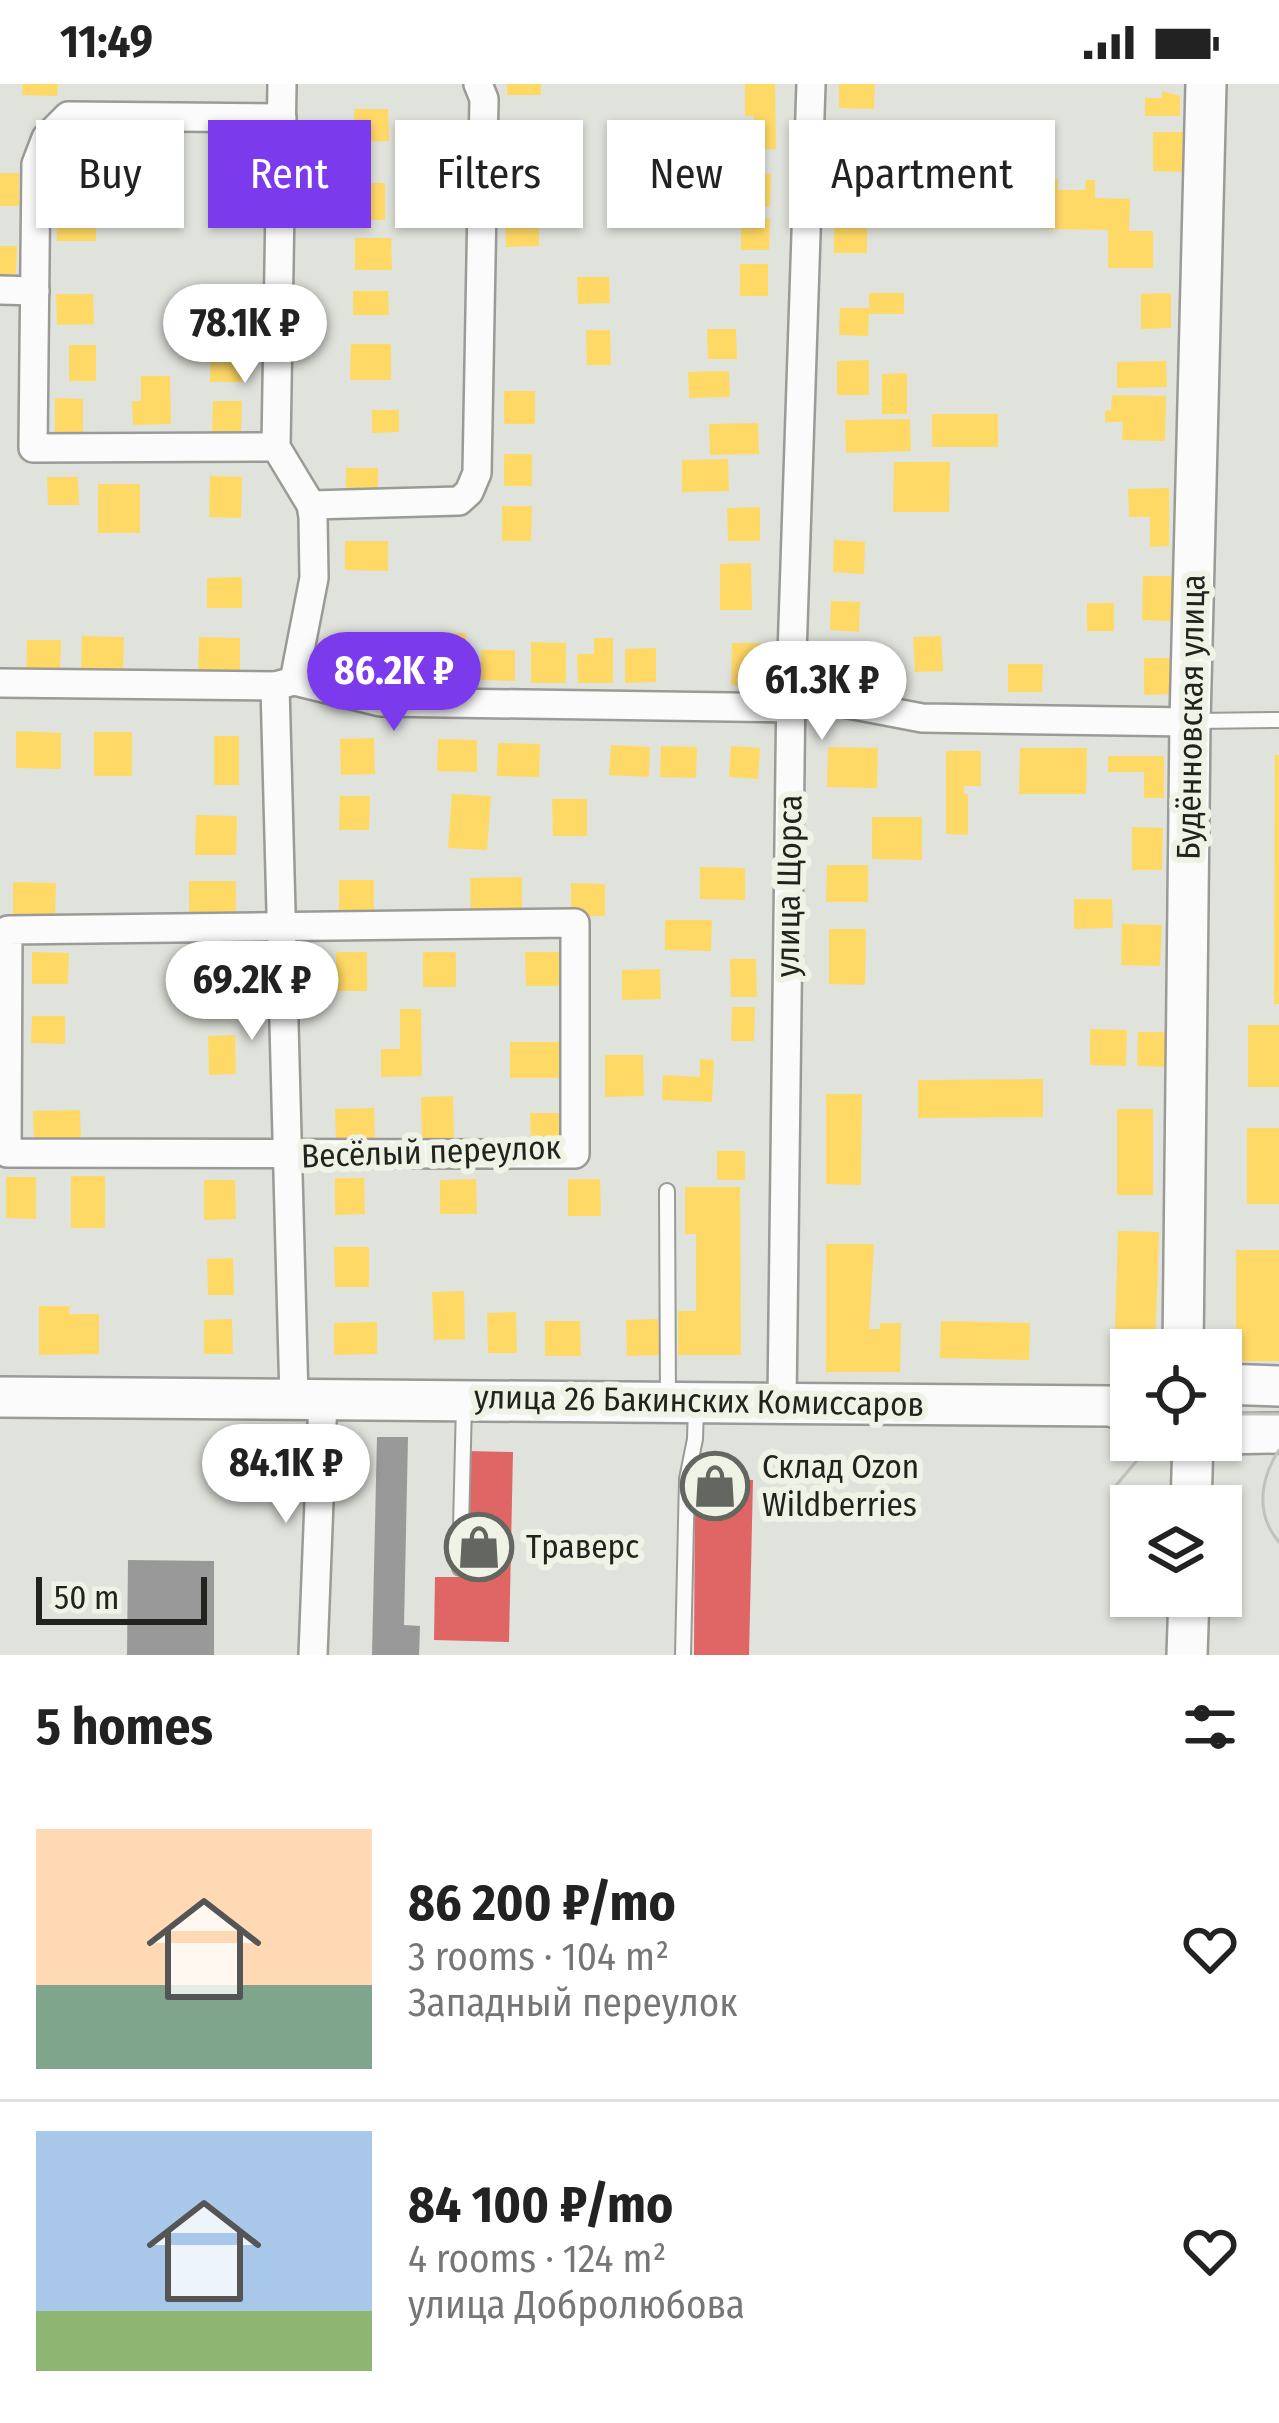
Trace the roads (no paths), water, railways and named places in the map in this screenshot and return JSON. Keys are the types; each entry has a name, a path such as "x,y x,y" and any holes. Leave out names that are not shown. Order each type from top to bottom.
{"street":[{"path":"282,84 276,446 311,505 314,578 284,683 280,926 287,1156 308,1399 313,1655"},
{"path":"311,505 459,501 477,473 484,99 478,84"},
{"name":"улица Щорса","path":"782,1401 791,700 812,84"},
{"name":"Будённовская улица","path":"1184,1329 1190,722 1206,84"},
{"path":"276,446 33,448 36,164 46,138 68,116 282,118"},
{"path":"0,290 35,291"},
{"path":"0,683 284,683 380,702 791,700 922,718 1190,722"},
{"name":"Весёлый переулок","path":"575,922 575,1154 287,1156 7,1153 8,930 575,922"},
{"path":"1242,1385 1279,1386"},
{"name":"улица 26 Бакинских Комиссаров","path":"0,1397 1110,1406"},
{"path":"1242,1434 1279,1433"},
{"path":"1187,1655 1188,1617"}],"lane":[{"path":"1190,722 1279,720"},
{"path":"667,1191 682,1401 694,1439 687,1479 683,1655"},
{"path":"460,1568 464,1400"}],"tram line":[{"path":"1242,1414 1279,1414"},
{"path":"1279,1450 1263,1496 1266,1520 1279,1542"},
{"path":"1116,1485 1136,1461"}],"place":[{"name":"Склад Ozon Wildberries","path":"715,1486"},
{"name":"Траверс","path":"479,1547"}]}
